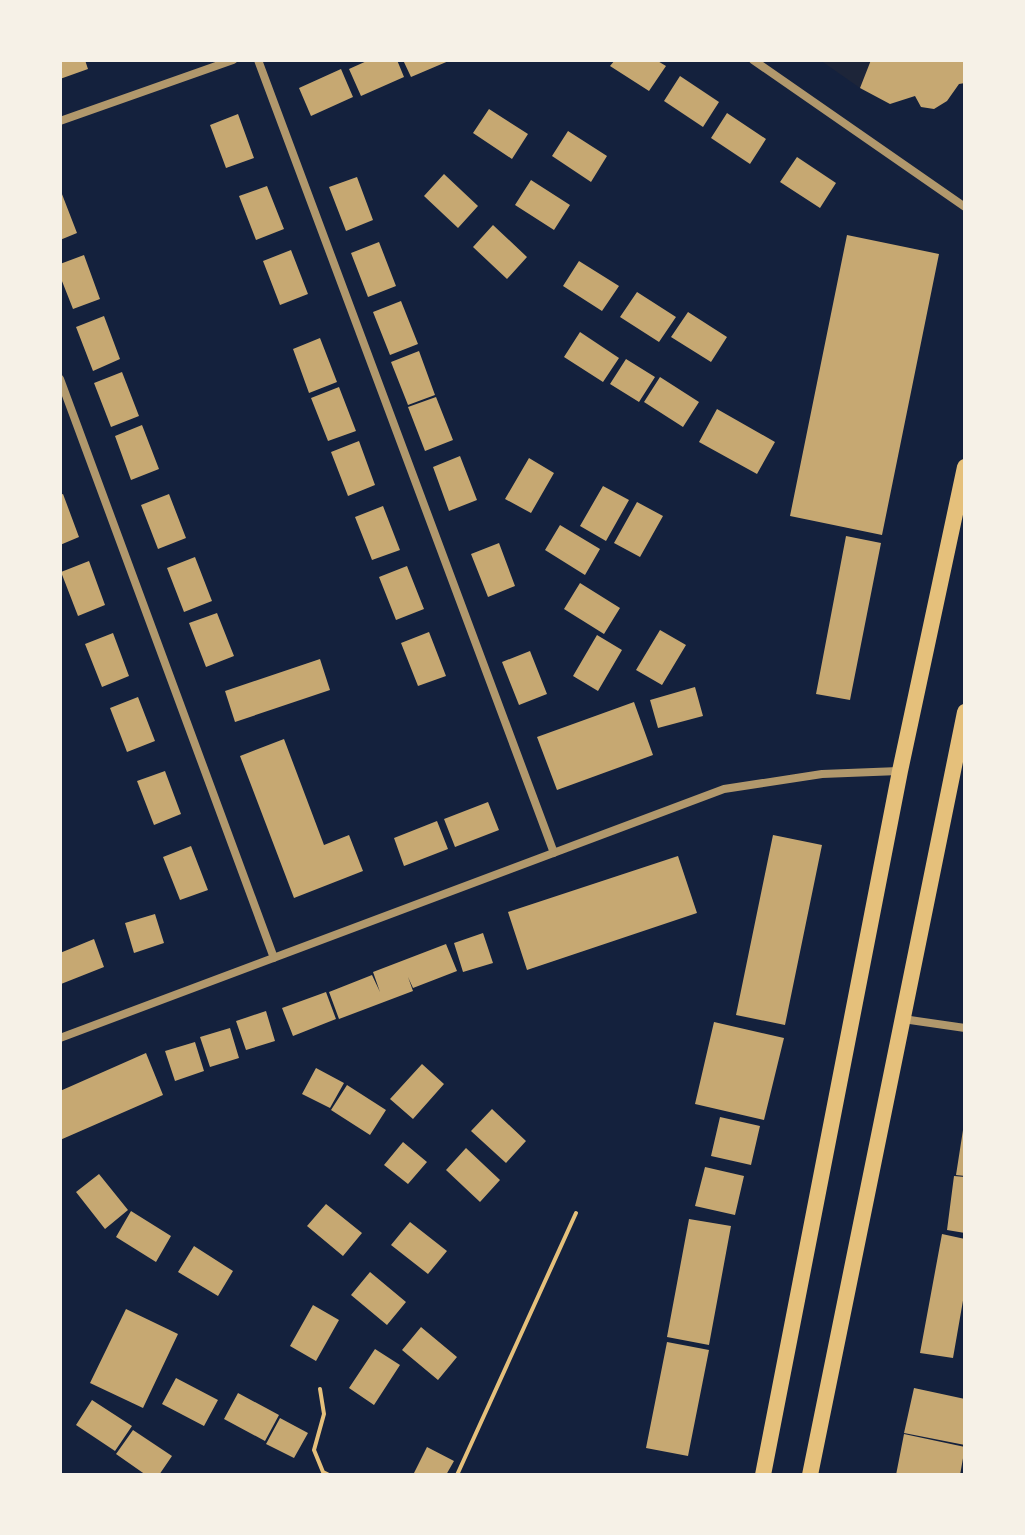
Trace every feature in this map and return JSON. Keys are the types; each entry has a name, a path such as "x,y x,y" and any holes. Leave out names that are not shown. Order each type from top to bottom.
{"main road":[{"path":"763,1475 900,771 965,467"},
{"path":"810,1475 901,1018 959,772 965,712"}],"street":[{"path":"60,121 233,60"},
{"path":"258,60 554,853"},
{"path":"753,60 965,207"},
{"path":"60,379 274,958"},
{"path":"60,1038 724,789 822,774 900,771"},
{"path":"901,1018 965,1028"}],"path":[{"path":"457,1475 576,1213"},
{"path":"320,1389 324,1414 314,1450 323,1472 329,1475"}],"shaded area":[{"path":"820,60 871,60 860,88"}],"building":[{"path":"60,60 85,60 88,69 60,79"},
{"path":"369,60 397,60 404,77 361,96 349,69"},
{"path":"403,60 451,60 411,77"},
{"path":"615,60 656,60 666,66 649,91 610,66"},
{"path":"871,60 965,60 965,83 959,84 947,101 934,109 921,107 915,96 890,104 860,88"},
{"path":"341,69 353,97 311,116 299,88"},
{"path":"680,76 719,102 703,127 664,101"},
{"path":"489,109 528,134 512,159 473,133"},
{"path":"727,113 766,139 750,164 711,138"},
{"path":"238,114 254,158 226,168 210,125"},
{"path":"568,131 607,156 591,182 552,156"},
{"path":"797,157 836,183 820,208 780,182"},
{"path":"444,174 478,206 458,228 424,196"},
{"path":"357,177 373,220 346,231 329,187"},
{"path":"531,180 570,205 554,230 515,205"},
{"path":"267,186 284,229 256,240 239,196"},
{"path":"60,189 77,233 60,240"},
{"path":"493,225 527,257 507,279 473,247"},
{"path":"847,235 939,254 882,535 790,516"},
{"path":"379,242 396,286 368,297 351,253"},
{"path":"291,250 308,294 280,305 263,261"},
{"path":"84,255 100,299 73,309 60,276 60,264"},
{"path":"579,261 619,286 602,311 563,286"},
{"path":"637,292 676,317 659,342 620,317"},
{"path":"401,301 418,344 390,355 373,312"},
{"path":"688,312 727,337 711,362 671,337"},
{"path":"104,316 120,359 93,371 76,327"},
{"path":"580,332 619,358 603,382 564,357"},
{"path":"320,338 337,382 309,393 293,349"},
{"path":"419,351 435,395 408,405 391,362"},
{"path":"626,359 655,377 639,402 610,384"},
{"path":"122,372 139,416 111,427 94,383"},
{"path":"660,377 699,402 683,427 644,402"},
{"path":"339,387 356,431 328,441 311,398"},
{"path":"436,397 453,440 425,451 408,407"},
{"path":"717,409 775,442 757,474 699,442"},
{"path":"142,425 159,469 131,480 115,436"},
{"path":"359,441 375,485 348,496 331,452"},
{"path":"460,456 477,500 449,511 433,467"},
{"path":"529,458 554,473 531,513 505,499"},
{"path":"603,486 629,500 606,541 580,526"},
{"path":"63,494 79,537 60,545 60,495"},
{"path":"169,494 186,538 158,549 141,505"},
{"path":"637,502 663,516 640,557 614,543"},
{"path":"383,506 400,550 372,560 355,517"},
{"path":"560,525 600,549 585,575 545,550"},
{"path":"846,536 881,543 850,700 816,694"},
{"path":"499,543 515,586 488,597 471,554"},
{"path":"195,557 212,601 184,612 167,568"},
{"path":"89,561 105,605 78,616 61,572"},
{"path":"407,566 424,609 396,620 379,577"},
{"path":"580,583 620,608 604,634 564,609"},
{"path":"217,613 234,656 206,667 189,623"},
{"path":"660,630 686,645 662,685 636,670"},
{"path":"429,632 446,676 418,686 401,643"},
{"path":"113,633 129,676 102,687 85,644"},
{"path":"597,635 622,650 598,691 573,676"},
{"path":"530,651 547,694 519,705 502,662"},
{"path":"320,659 330,690 235,722 225,691"},
{"path":"695,687 703,716 658,728 650,700"},
{"path":"138,697 155,741 127,752 110,708"},
{"path":"634,702 653,755 557,790 537,737"},
{"path":"284,739 324,845 349,835 363,871 294,898 240,756"},
{"path":"165,771 181,814 154,825 137,781"},
{"path":"488,802 499,830 455,847 444,819"},
{"path":"437,821 448,849 404,866 394,838"},
{"path":"773,835 822,845 785,1025 736,1015"},
{"path":"191,846 208,890 180,900 163,857"},
{"path":"678,856 697,913 527,970 508,912"},
{"path":"155,914 164,943 134,953 125,923"},
{"path":"483,933 493,963 463,972 454,943"},
{"path":"94,939 104,967 61,984 60,953"},
{"path":"446,944 457,971 413,988 408,977 413,991 339,1019 329,992 372,975 380,992 373,972"},
{"path":"326,992 336,1019 293,1036 282,1008"},
{"path":"266,1011 275,1041 246,1050 236,1021"},
{"path":"714,1022 784,1038 764,1120 695,1104"},
{"path":"230,1028 239,1058 210,1067 200,1037"},
{"path":"195,1042 204,1071 175,1081 165,1051"},
{"path":"146,1053 163,1095 60,1140 60,1091"},
{"path":"422,1064 444,1084 413,1119 390,1099"},
{"path":"316,1068 344,1083 330,1108 302,1094"},
{"path":"347,1085 386,1110 370,1135 331,1110"},
{"path":"492,1109 526,1141 506,1163 471,1131"},
{"path":"720,1117 760,1126 751,1165 711,1156"},
{"path":"965,1130 965,1176 956,1175"},
{"path":"403,1142 427,1162 408,1184 384,1165"},
{"path":"466,1148 500,1180 480,1202 446,1170"},
{"path":"705,1167 744,1176 735,1215 695,1206"},
{"path":"99,1174 128,1210 105,1229 76,1192"},
{"path":"954,1176 965,1177 965,1233 947,1230"},
{"path":"326,1204 362,1233 343,1256 307,1226"},
{"path":"131,1211 171,1236 156,1262 116,1237"},
{"path":"689,1219 731,1226 709,1345 667,1337"},
{"path":"410,1222 447,1251 428,1274 391,1245"},
{"path":"942,1234 965,1239 965,1289 953,1358 920,1353"},
{"path":"194,1246 233,1271 218,1296 178,1272"},
{"path":"370,1272 406,1302 387,1325 351,1295"},
{"path":"313,1305 339,1320 316,1361 290,1346"},
{"path":"126,1309 178,1334 143,1408 90,1383"},
{"path":"421,1327 457,1357 438,1380 402,1350"},
{"path":"667,1342 709,1350 688,1456 646,1448"},
{"path":"375,1349 400,1365 374,1405 349,1388"},
{"path":"176,1378 218,1400 204,1426 162,1404"},
{"path":"914,1388 965,1399 965,1445 904,1433"},
{"path":"238,1393 279,1415 265,1441 224,1419"},
{"path":"92,1400 132,1426 115,1451 76,1425"},
{"path":"280,1418 308,1433 294,1458 266,1444"},
{"path":"133,1430 172,1456 159,1475 146,1475 116,1454"},
{"path":"904,1434 965,1447 960,1475 896,1475"},
{"path":"427,1447 454,1461 446,1475 413,1475"}]}
